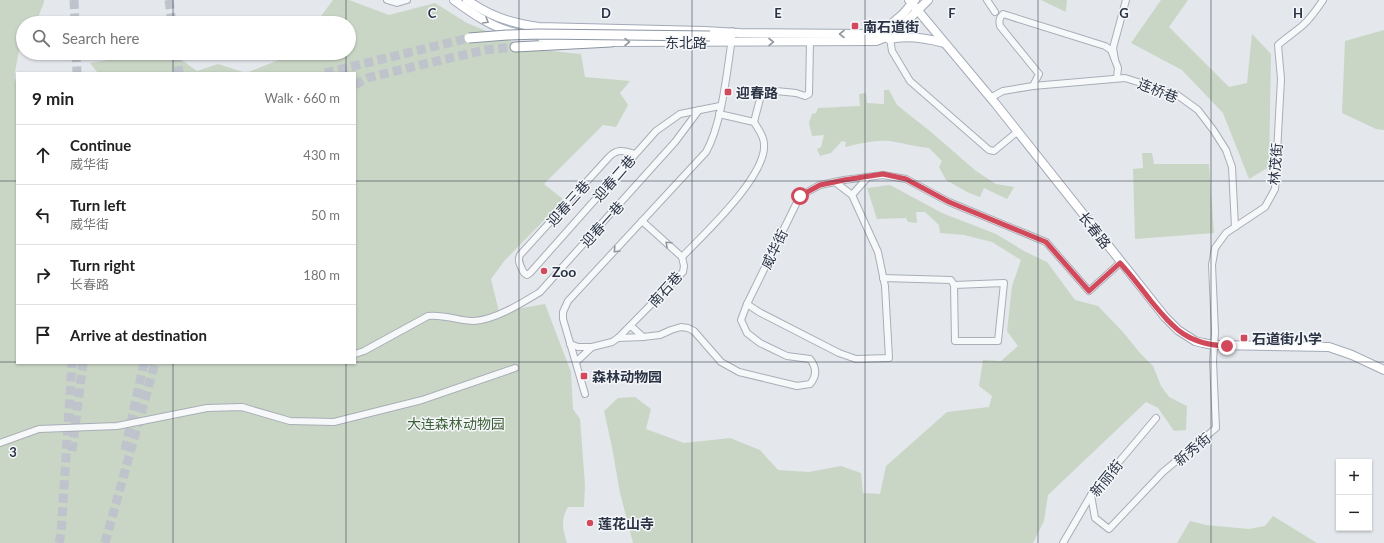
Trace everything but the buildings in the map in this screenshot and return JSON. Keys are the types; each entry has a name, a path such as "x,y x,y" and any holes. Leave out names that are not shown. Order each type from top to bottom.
{"highway":[{"path":"470,38 539,34 710,36 733,33"},
{"path":"515,47 611,42"}],"main road":[{"name":"东北路","path":"454,0 469,11 498,28 514,33 557,40 611,42 876,41 891,36 928,0"},
{"name":"东北路","path":"467,0 481,10 520,25 568,28 696,30 733,33 870,34 883,31 903,14 912,1"},
{"name":"长春路","path":"912,1 917,10 990,98 1120,263 1165,317 1178,330 1195,341 1214,345 1329,347 1352,355 1384,370"},
{"path":"876,41 900,36 923,38 944,43"}],"street":[{"path":"387,0 397,3 407,0"},
{"path":"987,0 995,12"},
{"path":"1114,60 1114,48 1126,0"},
{"name":"林茂街","path":"1214,345 1212,265 1215,248 1226,233 1265,207 1275,189 1281,79 1278,45 1302,26 1323,0"},
{"path":"1033,86 1039,74 1000,26 1000,17 1003,14 1105,46 1110,50 1118,68 1117,78"},
{"path":"584,394 563,319 565,306 706,152 712,141 719,114 733,33"},
{"path":"890,38 892,51 910,81 989,150 994,151 1017,132"},
{"path":"682,257 748,185 761,164 764,143 754,122 760,95 766,90 796,93 805,96 809,94 810,42"},
{"name":"连桥巷","path":"990,98 1003,91 1033,86 1117,78 1125,78 1176,94 1198,110 1222,143 1232,167 1235,227"},
{"name":"迎春二巷","path":"524,273 527,275 530,274 656,131 680,114 720,106"},
{"name":"迎春一巷","path":"356,354 364,351 428,316 436,315 473,321 489,318 522,303 540,292 675,142 699,110"},
{"path":"719,114 754,122"},
{"name":"迎春三巷","path":"524,273 519,263 518,258 520,255 609,157 614,152 621,151 636,154"},
{"name":"威华街","path":"592,347 612,342 618,338 660,335 681,327 688,328 694,331 721,362 739,372 797,386 810,384 814,378 815,366 810,359 787,356 760,343 747,333 741,320 747,304 800,196 820,185 883,174 906,179 949,202 1046,242 1089,291 1120,263"},
{"path":"852,194 868,177"},
{"path":"747,304 759,312 839,353 856,359 889,358 885,286 878,252 852,194 835,182"},
{"name":"南石巷","path":"618,338 683,272 684,266 682,257 642,221"},
{"path":"883,278 951,280 954,285 955,341 998,341 1004,283 954,285"},
{"path":"631,326 643,337"},
{"path":"570,344 578,347 592,347"},
{"name":"新秀街","path":"1091,495 1095,518 1109,529 1163,472 1216,428 1213,361 1214,345"},
{"path":"576,362 592,347"},
{"path":"0,443 39,429 117,426 207,408 242,407 290,421 334,422 422,400 515,368"},
{"name":"新丽街","path":"1062,543 1091,495 1156,418"}],"green space":[{"name":"大连森林动物园","path":"0,0 44,0 39,16 16,16 16,60 17,60 14,77 16,82 16,364 356,364 356,72 249,72 279,60 356,60 356,16 321,16 333,0 349,0 389,15 435,3 467,23 531,49 581,54 585,77 630,81 620,93 628,105 616,127 603,125 544,184 564,200 505,260 491,279 499,312 545,304 571,372 573,409 580,419 585,485 584,507 568,507 565,512 563,529 567,543 0,543"},
{"path":"1041,0 1067,0 1066,12"},
{"path":"1161,0 1188,0 1169,27 1229,87 1247,83 1252,34 1271,54 1269,167 1249,179 1223,113 1182,70 1131,43"},
{"path":"1384,30 1384,130 1376,129 1342,113 1345,41"},
{"path":"108,60 182,60 197,71 218,64 243,72 97,72 90,63"},
{"path":"884,90 889,90 897,105 976,171 996,184 1014,187 1007,199 984,188 980,197 969,193 946,180 939,167 942,161 929,148 889,141 867,142 845,147 846,142 842,141 831,153 820,156 817,149 821,147 824,135 812,136 809,123 812,114 816,113 818,108 860,106 859,94 866,93 867,103 884,104"},
{"path":"1142,153 1152,153 1154,164 1209,164 1214,233 1135,239 1133,169 1143,168"},
{"path":"890,185 942,213 996,234 1024,251 1047,262 1075,300 1098,306 1123,332 1153,366 1161,386 1169,397 1187,406 1186,430 1174,431 1158,408 1146,402 1048,495 1044,521 1033,543 633,543 620,493 604,411 618,398 635,397 651,409 646,429 684,443 730,438 760,450 778,470 809,472 841,466 861,473 863,493 880,494 886,466 947,412 989,407 992,396 979,386 983,360 1001,361 1018,346 1007,331 1012,286 1021,260 992,242 964,235 940,233 939,225 925,212 916,212 917,223 908,222 906,218 877,219 867,188"},
{"path":"1273,516 1317,543 1177,543 1190,521 1206,525 1249,529 1265,526"}],"tunnel":[{"path":"74,0 75,16"},
{"path":"169,0 171,16"},
{"path":"329,72 469,38"},
{"path":"356,84 367,78 441,60 485,50 515,47"},
{"path":"76,60 77,72"},
{"path":"177,60 179,72"},
{"path":"59,543 61,534 72,364"},
{"path":"72,451 83,364"},
{"path":"125,450 144,364"},
{"path":"105,543 155,364"}],"place":[{"name":"南石道街","path":"855,26"},
{"name":"迎春路","path":"728,92"},
{"name":"Zoo","path":"544,271"},
{"name":"石道街小学","path":"1244,338"},
{"name":"森林动物园","path":"584,376"},
{"name":"莲花山寺","path":"590,523"}],"route":[{"path":"800,196 820,185 844,180 883,174 906,179 949,202 1046,242 1089,291 1120,263 1165,317 1178,330 1195,341 1227,346"}]}
